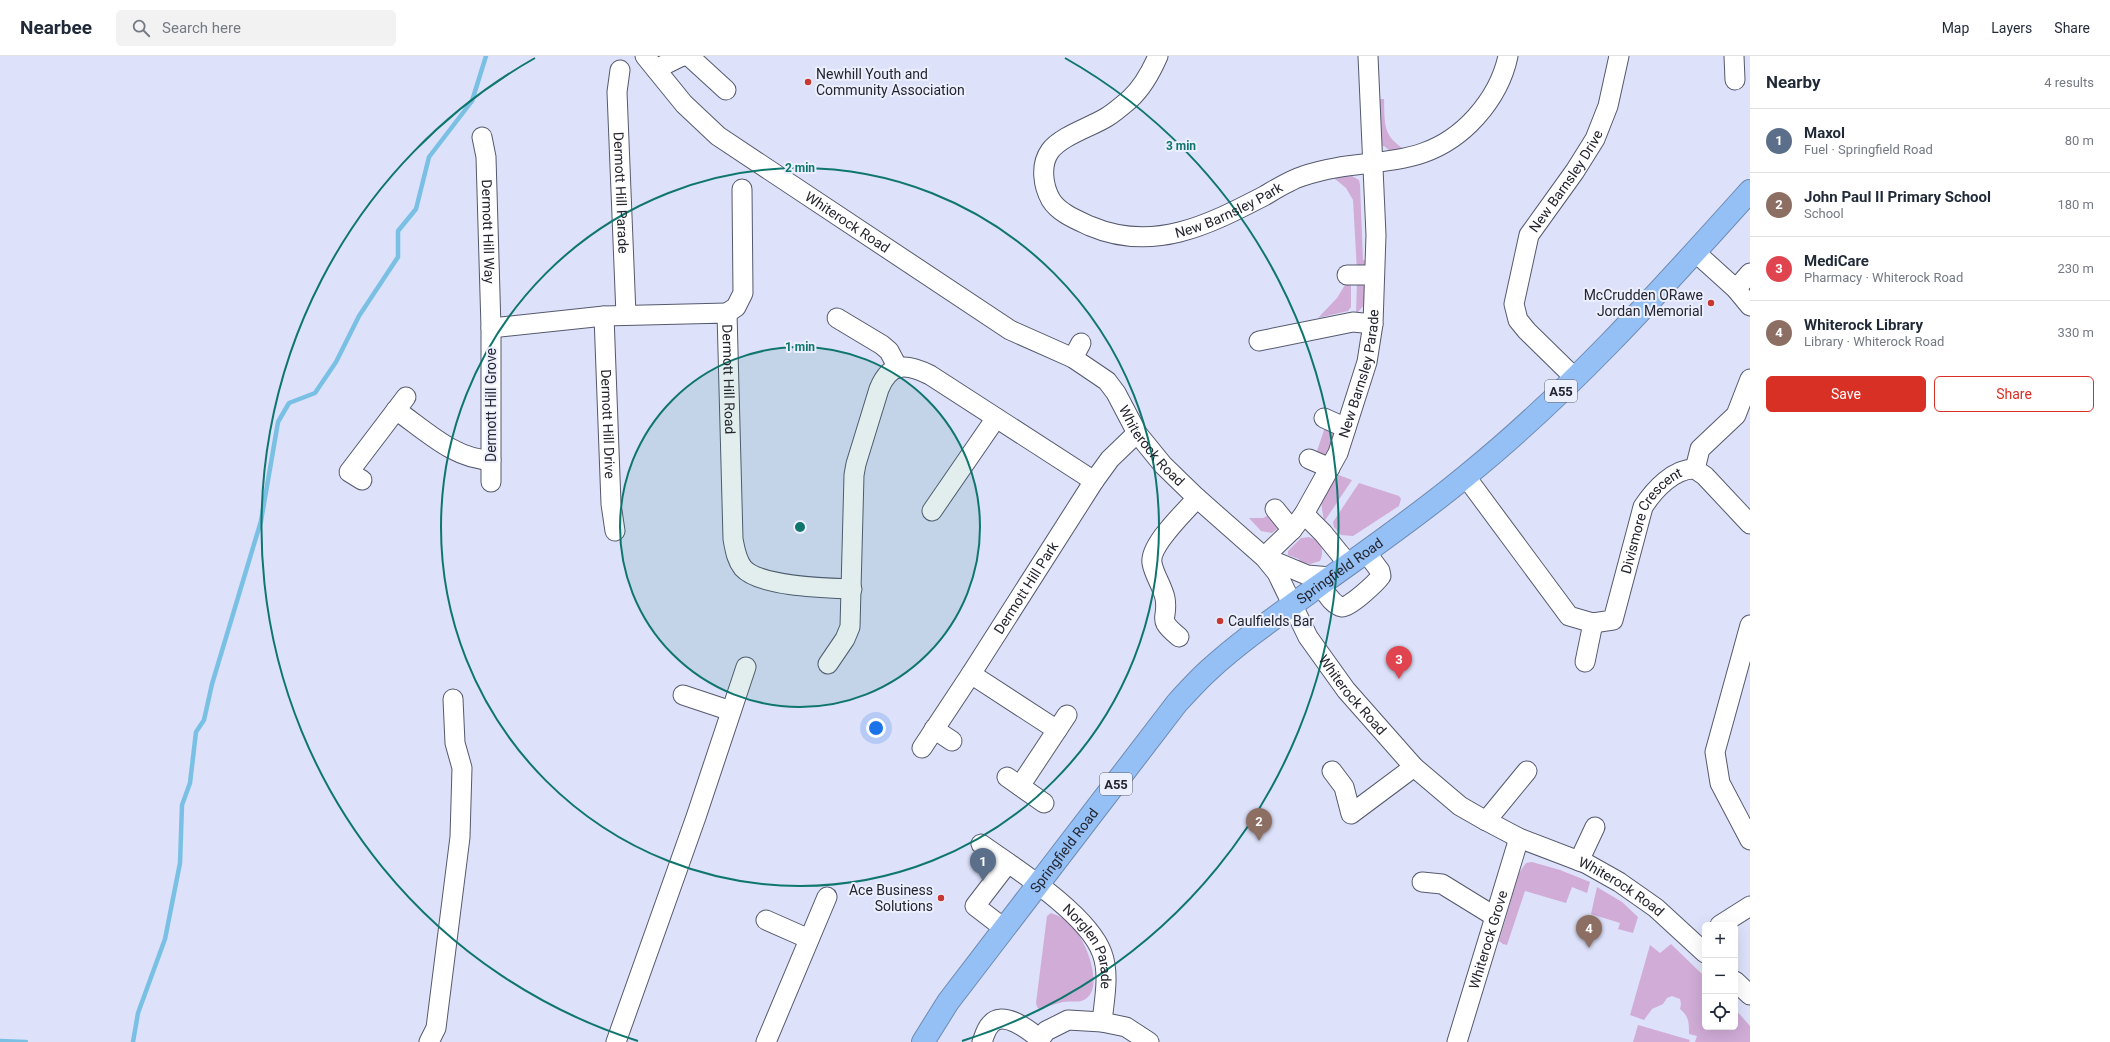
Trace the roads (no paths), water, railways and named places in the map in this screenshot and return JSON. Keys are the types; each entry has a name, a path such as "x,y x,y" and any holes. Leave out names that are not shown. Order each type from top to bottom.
{"highway":[{"name":"Springfield Road","path":"923,1042 948,1002 1039,886 1177,703 1208,671 1259,628 1349,565 1466,476 1575,378 1750,191"}],"street":[{"path":"651,62 682,56"},
{"path":"685,56 690,57 726,90"},
{"name":"New Barnsley Park","path":"1158,56 1143,85 1130,99 1107,116 1064,140 1050,151 1044,168 1044,183 1052,201 1071,218 1102,231 1137,238 1169,236 1206,224 1302,176 1334,169 1373,164 1419,154 1441,146 1468,126 1496,91 1508,56"},
{"name":"New Barnsley Parade","path":"1264,557 1292,530 1304,514 1330,468 1338,452 1367,362 1373,324 1376,236 1368,56"},
{"name":"New Barnsley Drive","path":"1575,378 1527,331 1518,320 1514,304 1529,235 1595,139 1608,106 1619,56"},
{"path":"1734,56 1735,80"},
{"name":"Whiterock Road","path":"651,62 684,104 718,136 1010,330 1077,350 1107,381 1116,393 1137,433 1163,465 1197,498 1264,557 1276,573 1308,637 1346,690 1414,767 1460,806 1486,821 1519,838 1579,861 1619,882 1656,908 1702,944"},
{"name":"Dermott Hill Parade","path":"620,70 617,92 626,315"},
{"name":"Dermott Hill Way","path":"482,137 486,157 491,328"},
{"path":"727,313 736,307 743,293 742,189"},
{"path":"1694,252 1736,289 1750,306"},
{"path":"1736,289 1750,273"},
{"path":"1347,275 1374,275"},
{"name":"Dermott Hill Road","path":"491,328 604,316 727,313 733,539 735,553 739,561 748,572 770,580 795,585 852,589"},
{"name":"Dermott Hill Drive","path":"604,316 611,504 615,531"},
{"path":"837,318 882,345 889,351 898,368"},
{"path":"1259,341 1352,322 1373,324"},
{"name":"Dermott Hill Grove","path":"491,328 491,482"},
{"path":"828,664 848,633 852,589 854,488 856,464 883,379 888,373 898,368 915,368 930,375 1094,481"},
{"path":"1695,469 1700,449 1736,415 1750,379"},
{"path":"362,480 349,472 401,403 456,452 469,458 491,460"},
{"path":"932,512 996,418"},
{"path":"1324,418 1346,428"},
{"name":"Dermott Hill Park","path":"922,748 1094,481 1110,459 1137,433"},
{"path":"1309,458 1330,468"},
{"name":"Divismore Crescent","path":"1466,476 1569,616 1593,623 1613,620 1643,507 1648,499 1678,471 1695,469 1705,476 1750,524"},
{"path":"1179,637 1166,626 1163,620 1165,602 1163,590 1152,563 1152,553 1158,543 1197,498"},
{"path":"1275,510 1292,530"},
{"path":"1304,514 1349,565"},
{"path":"1264,557 1307,575 1326,581 1336,605 1341,607 1350,605 1381,576 1380,571 1366,552"},
{"path":"1585,662 1593,623"},
{"path":"1750,625 1715,752 1720,783 1750,840"},
{"path":"616,1042 696,818 746,667"},
{"path":"971,674 1062,723 1013,782 1044,803"},
{"path":"683,695 731,711"},
{"path":"429,1042 436,1028 460,837 462,768 455,742 453,699"},
{"path":"934,729 952,741"},
{"path":"1332,771 1344,787 1351,814 1414,767"},
{"path":"1486,821 1527,771"},
{"path":"1579,861 1595,827"},
{"name":"Whiterock Grove","path":"1457,1042 1494,916 1519,838"},
{"name":"Norglen Parade","path":"981,844 1039,886 1076,916 1093,937 1102,953 1106,978 1102,1022"},
{"path":"1005,929 975,906 1008,863"},
{"path":"1422,882 1442,884 1494,916"},
{"path":"766,1042 827,897"},
{"path":"1725,922 1750,906"},
{"path":"766,920 809,939"},
{"path":"1738,984 1750,996"},
{"path":"982,1042 990,1024 1000,1019 1018,1022 1039,1040 1046,1030 1068,1020 1102,1022 1126,1027 1149,1042"}],"waterway":[{"path":"133,1042 138,1013 165,939 180,863 182,805 190,783 196,732 204,720 212,684 261,521 278,422 289,403 315,393 336,362 359,316 398,257 398,231 416,209 429,157 472,101 486,56"},
{"path":"0,1041 26,1042"}],"place":[{"name":"Newhill Youth and Community Association","path":"808,82"},
{"name":"McCrudden ORawe Jordan Memorial","path":"1711,303"},
{"name":"Caulfields Bar","path":"1220,621"},
{"name":"MediCare","path":"1399,679"},
{"name":"John Paul II Primary School","path":"1259,841"},
{"name":"Maxol","path":"983,881"},
{"name":"Ace Business Solutions","path":"941,898"},
{"name":"Whiterock Library","path":"1589,948"}]}
